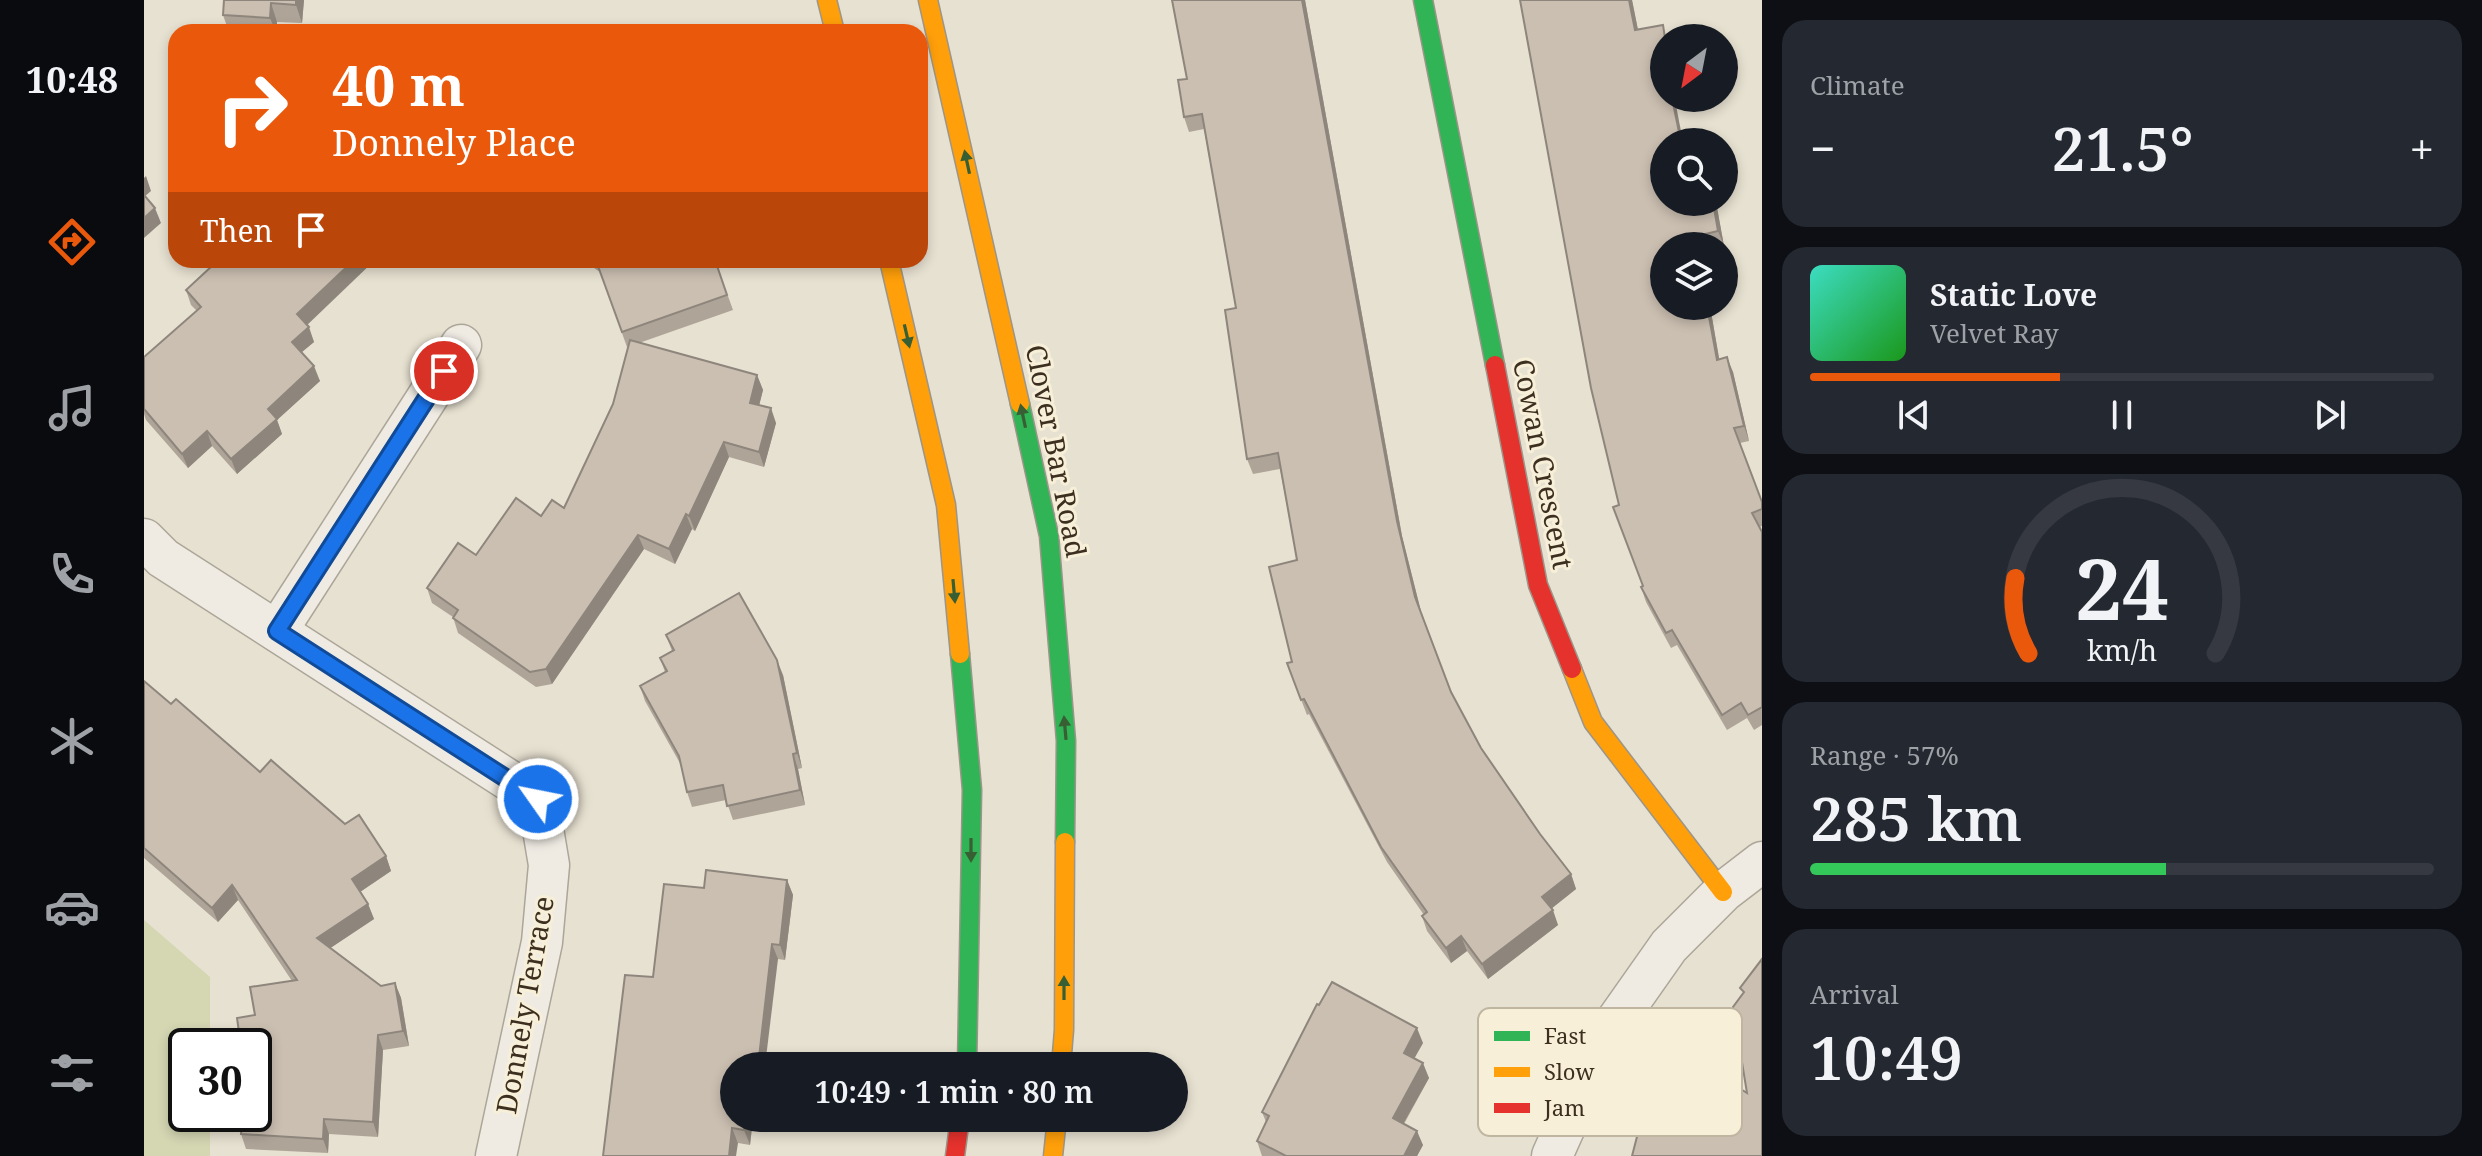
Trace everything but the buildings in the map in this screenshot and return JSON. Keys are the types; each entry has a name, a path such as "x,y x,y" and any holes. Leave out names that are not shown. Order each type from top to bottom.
{"main road":[{"path":"827,0 833,24"},
{"name":"Clover Bar Road","path":"928,0 1049,536 1066,741 1062,1052"},
{"name":"Cowan Crescent","path":"1423,0 1538,585 1593,722 1723,892"},
{"path":"891,268 948,521 972,790 967,1052"},
{"path":"955,1156 958,1132"},
{"path":"1053,1156 1056,1132"}],"street":[{"path":"277,631 461,345"},
{"name":"Donnely Terrace","path":"144,539 163,558 538,799 549,865 542,942 496,1156"},
{"path":"1625,1008 1669,946 1723,892 1762,862"},
{"path":"1552,1156 1561,1136"}],"green space":[{"path":"144,920 210,977 210,1028 168,1028 168,1132 210,1132 210,1156 144,1156"}],"traffic: fast":[{"path":"1423,0 1495,365"},
{"path":"1020,404 1049,536 1066,741 1065,842"},
{"path":"960,654 972,790 967,1052"}],"traffic: slow":[{"path":"827,0 833,24"},
{"path":"928,0 1020,404"},
{"path":"891,268 946,505 960,654"},
{"path":"1572,669 1593,722 1723,892"},
{"path":"1062,1052 1065,842"},
{"path":"1053,1156 1056,1132"}],"traffic: jam":[{"path":"1495,365 1538,585 1572,669"},
{"path":"955,1156 958,1132"}],"route":[{"path":"444,371 277,631 538,799"}]}
